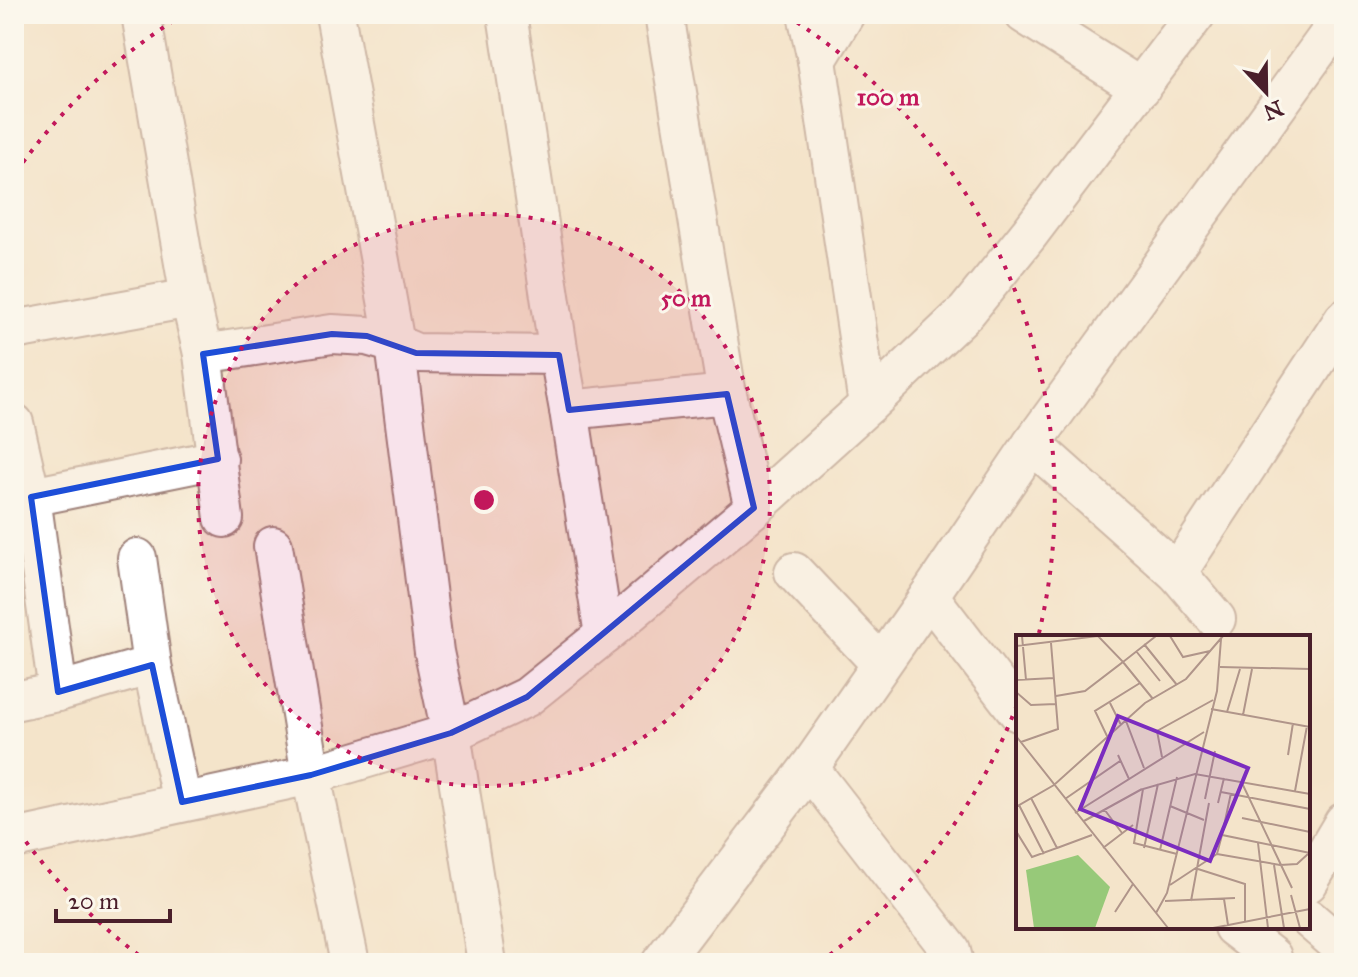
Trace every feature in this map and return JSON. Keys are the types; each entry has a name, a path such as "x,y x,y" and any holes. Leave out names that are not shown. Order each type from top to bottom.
{"street":[{"path":"141,14 190,298 203,354 224,518"},
{"path":"335,14 395,344 434,652 451,733 487,963"},
{"path":"507,14 604,635"},
{"path":"664,14 727,394 754,508"},
{"path":"807,14 817,60 868,405"},
{"path":"817,60 845,14"},
{"path":"1024,14 1141,88"},
{"path":"14,839 311,775 451,733 527,697 754,508 967,311 1196,14"},
{"path":"661,963 809,768 1032,444 1344,14"},
{"path":"14,330 190,298"},
{"path":"1177,573 1344,319"},
{"path":"203,354 332,334 367,336 416,353 559,355"},
{"path":"569,410 727,394"},
{"path":"14,423 31,497 58,692"},
{"path":"1032,444 1177,573 1216,619"},
{"path":"31,497 218,459"},
{"path":"273,546 311,775 350,963"},
{"path":"137,558 152,665 182,802"},
{"path":"794,572 881,664"},
{"path":"929,596 1016,709"},
{"path":"14,701 152,665"},
{"path":"809,768 951,951 954,963"},
{"path":"1310,880 1344,822"},
{"path":"1310,920 1344,949"},
{"path":"1237,929 1275,949"}],"highlighted area":[{"path":"332,334 367,336 416,353 559,355 569,410 727,394 754,508 527,697 451,733 311,775 182,802 152,665 58,692 31,497 218,459 203,354"}]}
